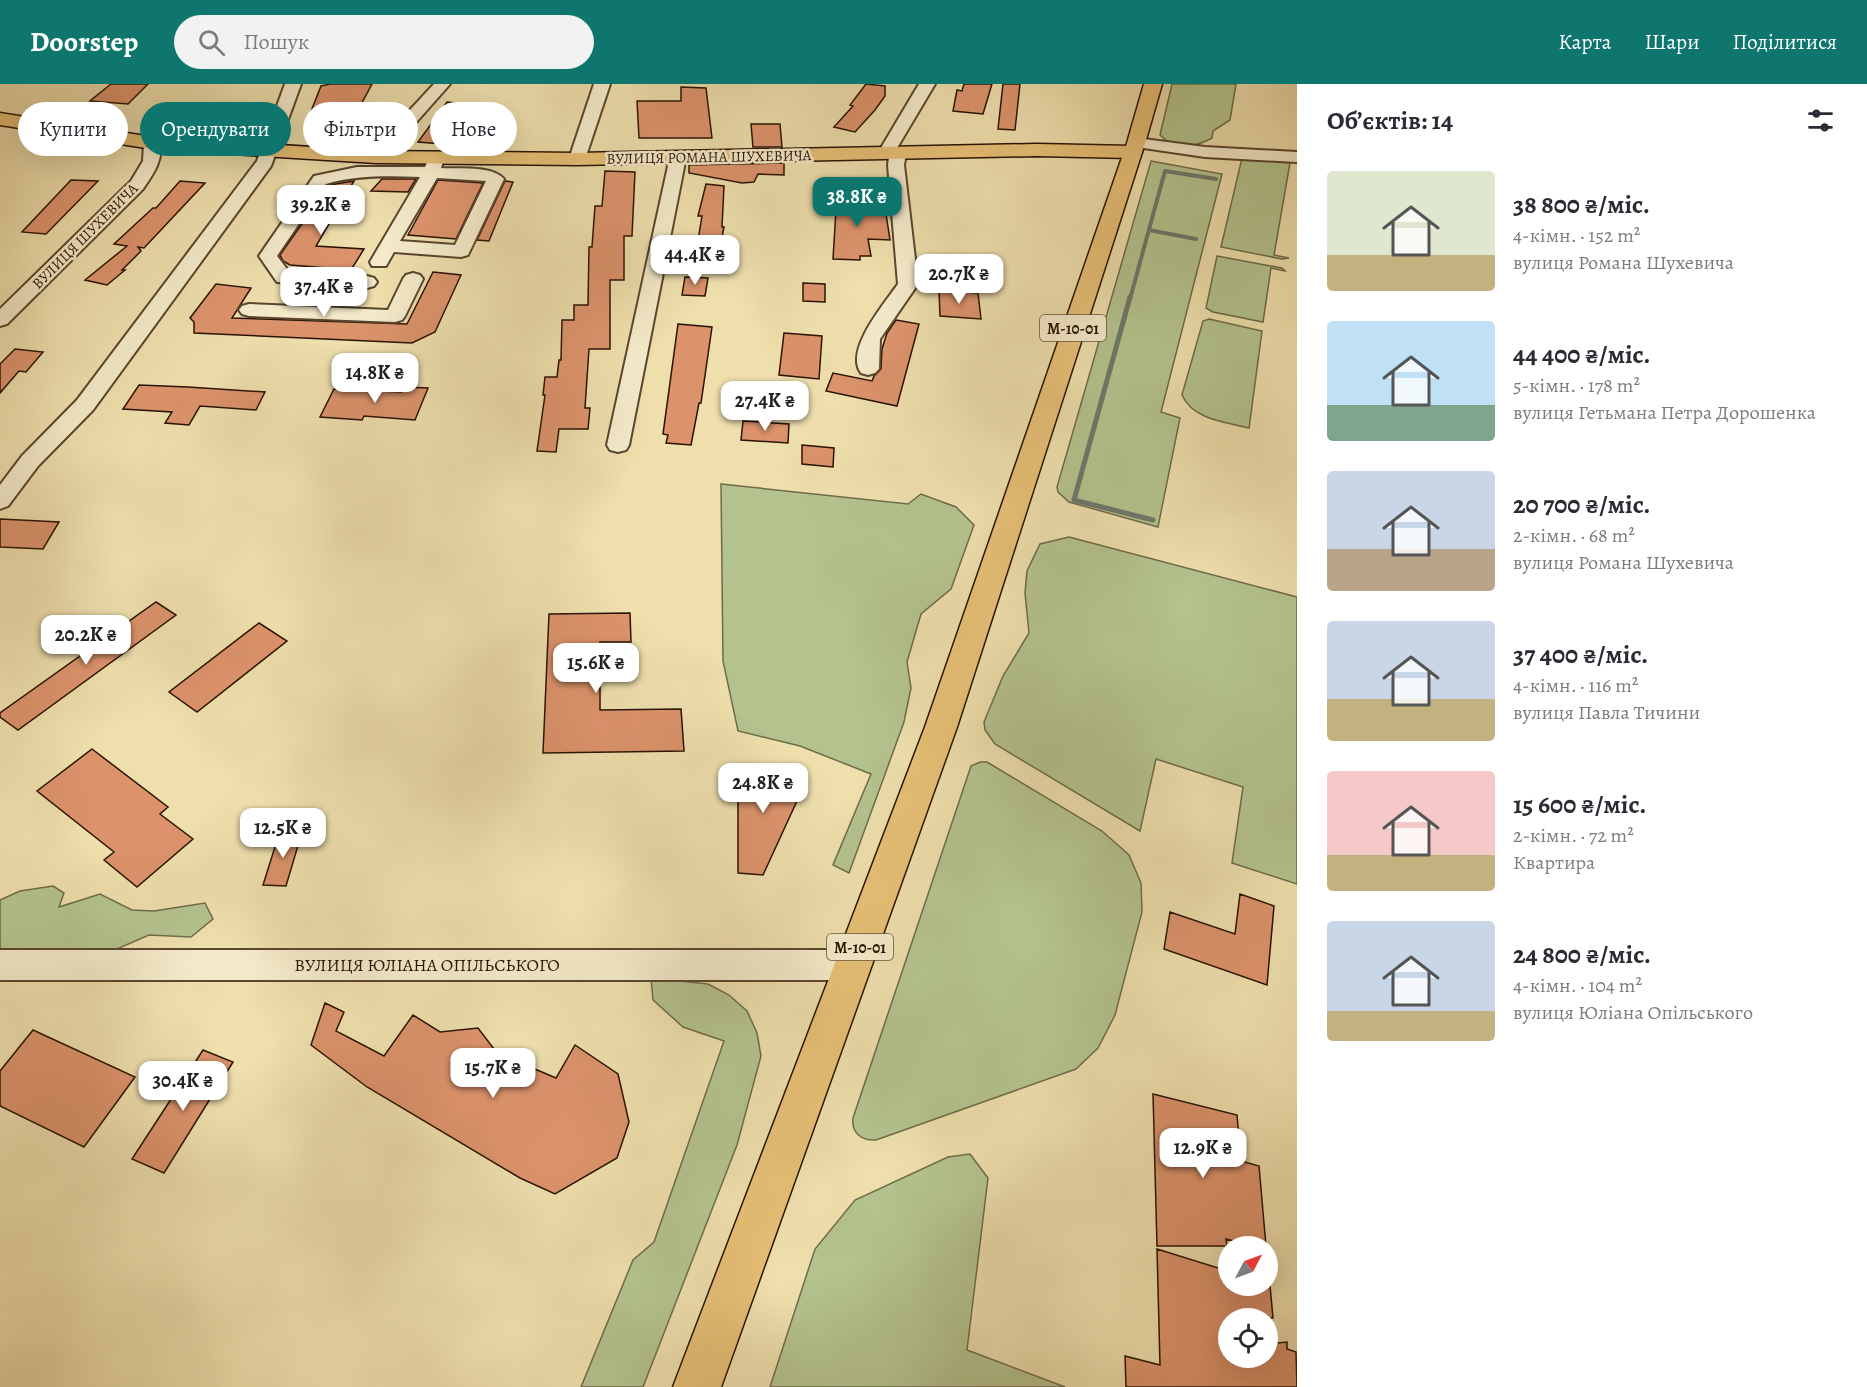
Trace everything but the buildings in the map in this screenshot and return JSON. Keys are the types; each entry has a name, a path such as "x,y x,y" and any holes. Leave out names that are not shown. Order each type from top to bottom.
{"main road":[{"name":"М-10-01","path":"697,1387 941,728 1134,148 1153,84"},
{"name":"ВУЛИЦЯ РОМАНА ШУХЕВИЧА","path":"0,119 140,141"},
{"name":"ВУЛИЦЯ РОМАНА ШУХЕВИЧА","path":"291,153 376,157 434,166 577,159 1134,148"}],"street":[{"path":"286,102 293,84"},
{"path":"376,157 442,84"},
{"path":"577,159 602,84"},
{"path":"868,369 870,339 908,284 896,165 892,153 927,84"},
{"path":"1134,148 1230,153 1261,152 1297,157"},
{"name":"ВУЛИЦЯ ШУХЕВИЧА","path":"0,320 137,185 152,163 153,156"},
{"path":"0,501 30,461 85,405 267,156"},
{"path":"618,445 678,157"},
{"path":"350,314 434,166"},
{"path":"367,282 284,278 268,256 320,180 350,172 434,166 495,179 461,251 388,246"},
{"path":"249,310 395,316 412,279"},
{"name":"ВУЛИЦЯ ЮЛІАНА ОПІЛЬСЬКОГО","path":"0,965 853,965"}],"green space":[{"path":"1172,84 1236,84 1230,120 1213,131 1212,138 1199,144 1186,146 1166,140 1160,135"},
{"path":"1242,158 1290,163 1274,255 1289,258 1282,259 1221,247"},
{"path":"1151,161 1222,174 1161,412 1180,418 1158,527 1069,502 1058,492 1057,487"},
{"path":"1217,256 1282,268 1285,271 1271,268 1263,322 1213,312 1206,308"},
{"path":"1209,319 1262,331 1249,428 1202,415 1187,403 1182,395 1203,321"},
{"path":"721,484 908,504 921,494 956,507 974,525 951,589 921,614 907,662 911,688 904,722 849,873 833,865 871,774 800,746 738,731 723,661"},
{"path":"1069,537 1297,597 1297,884 1232,863 1243,787 1156,759 1140,831 995,744 985,730 984,722 1003,676 1029,633 1025,593 1027,571 1040,544"},
{"path":"987,762 1102,831 1129,855 1141,883 1142,912 1115,1015 1098,1048 1076,1069 876,1140 866,1139 856,1132 853,1118 971,766"},
{"path":"53,886 64,893 59,907 100,894 132,910 154,911 205,903 213,919 191,937 149,935 94,959 0,958 0,900 20,891"},
{"path":"651,978 708,984 729,995 747,1011 757,1033 761,1056 737,1145 643,1387 581,1387 633,1260 654,1242 724,1041 683,1027 653,1000"},
{"path":"970,1154 988,1178 967,1350 1065,1387 770,1387 815,1249 855,1200 948,1157"}],"waterway":[{"path":"1130,299 1165,171 1216,179"},
{"path":"1149,230 1196,239"},
{"path":"1130,297 1074,500 1153,520"}]}
